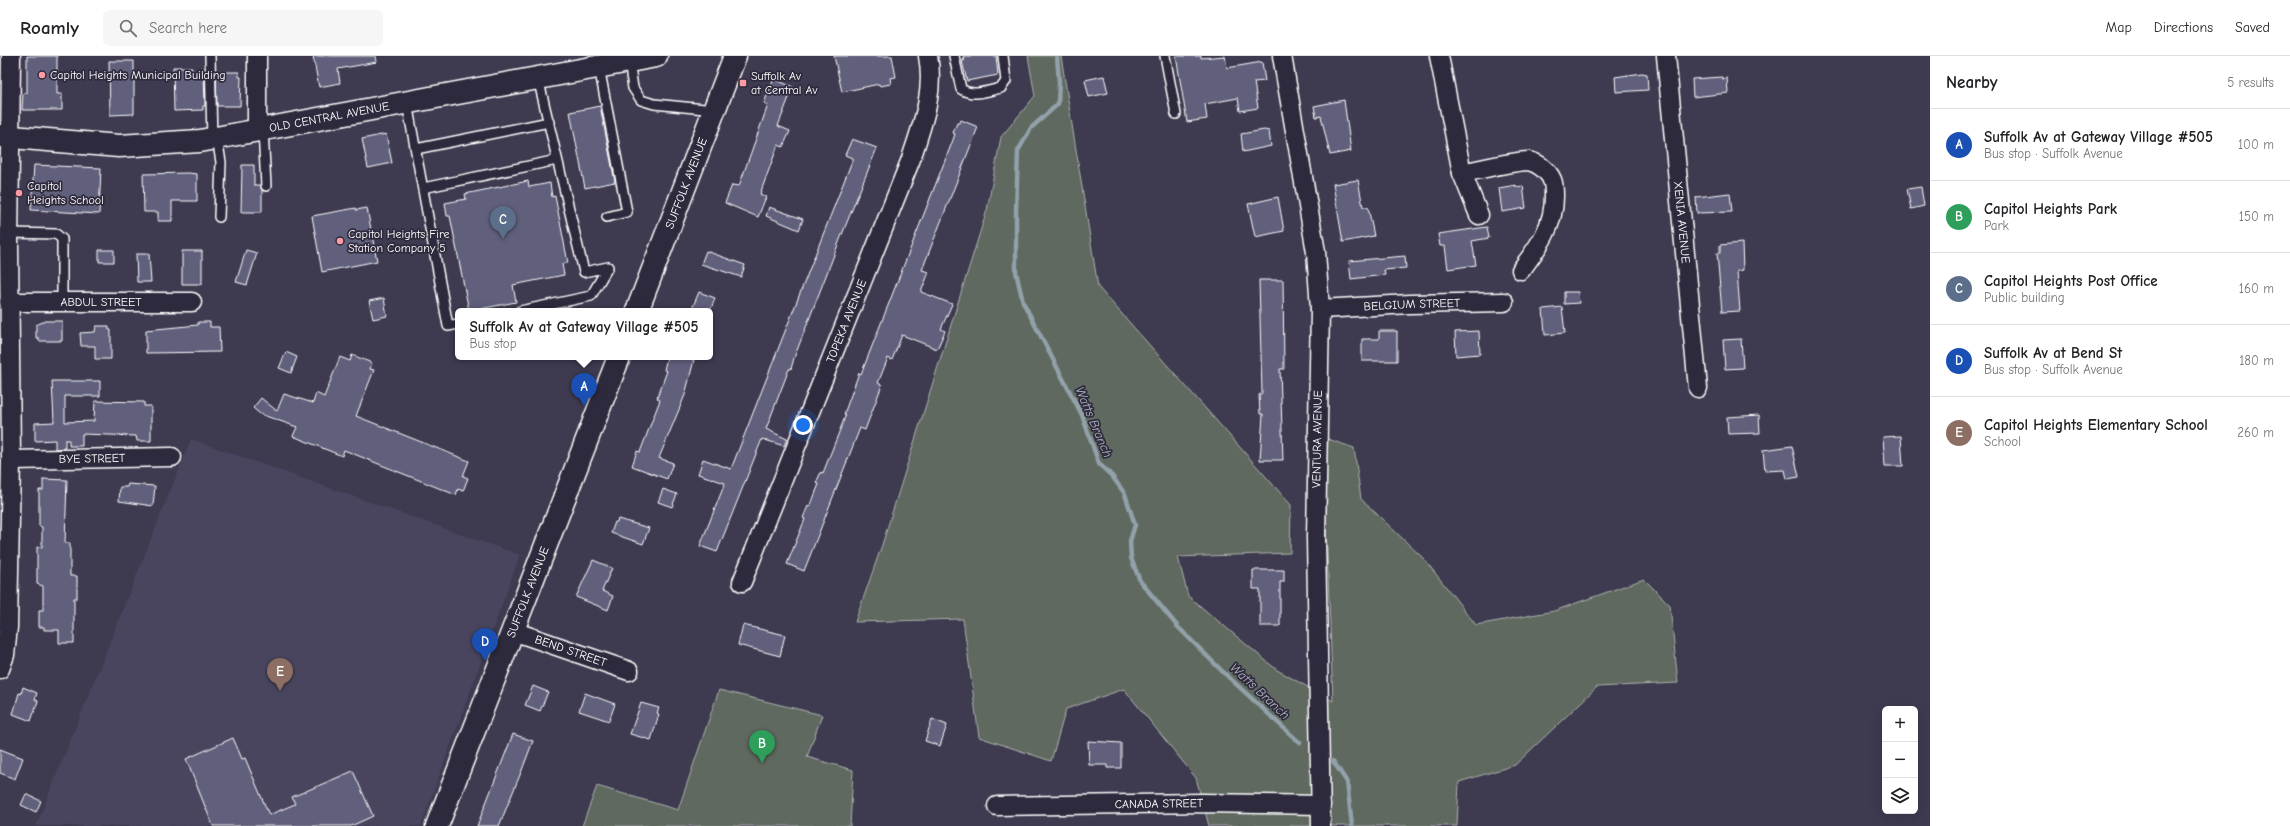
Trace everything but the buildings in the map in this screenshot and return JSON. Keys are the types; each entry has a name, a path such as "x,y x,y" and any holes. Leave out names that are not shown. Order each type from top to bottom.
{"street":[{"path":"0,669 5,655 8,627 11,460 5,137 11,56"},
{"path":"257,56 260,131"},
{"name":"OLD CENTRAL AVENUE","path":"5,137 118,146 167,144 215,139 656,56"},
{"name":"SUFFOLK AVENUE","path":"638,308 736,56"},
{"name":"TOPEKA AVENUE","path":"742,582 911,159 930,96 931,79 928,56"},
{"name":"VENTURA AVENUE","path":"1282,56 1316,252 1320,309 1316,538 1321,826"},
{"path":"1439,56 1462,173 1479,215"},
{"name":"XENIA AVENUE","path":"1666,56 1698,388"},
{"path":"1462,173 1529,161 1541,166 1551,176 1554,184 1554,205 1551,224 1542,242 1521,270"},
{"name":"ABDUL STREET","path":"9,302 192,302"},
{"name":"BELGIUM STREET","path":"1320,309 1410,304 1504,302"},
{"name":"SUFFOLK AVENUE","path":"436,826 618,360"},
{"name":"BYE STREET","path":"11,460 172,457"},
{"name":"BEND STREET","path":"513,631 629,671"},
{"name":"CANADA STREET","path":"997,806 1202,802 1321,805"}],"lane":[{"path":"210,56 215,139 221,162 219,217"},
{"path":"954,56 961,88 968,93 976,94 1001,88 1006,81 1004,56"},
{"path":"1165,56 1176,114"},
{"path":"629,61 633,88 640,100 715,110"},
{"path":"599,67 628,212 607,217"},
{"path":"534,308 591,296 608,268 584,272 538,78"},
{"path":"407,103 448,326 455,325"},
{"path":"416,149 549,122"},
{"path":"260,131 266,186"},
{"path":"423,188 557,160"},
{"path":"6,246 56,234 62,239 62,302"}],"shaded area":[{"path":"191,439 520,555 421,826 36,826"}],"green space":[{"path":"1028,56 1061,56 1098,287 1291,505 1290,553 1178,557 1188,596 1277,670 1333,701 1325,500 1328,439 1354,448 1361,499 1424,559 1476,625 1554,611 1644,579 1670,605 1678,683 1597,687 1515,765 1459,782 1457,826 1209,826 1196,778 1124,689 1066,709 1051,761 979,737 963,619 855,622 882,545 987,210 1001,137 1035,96"},
{"path":"719,690 822,715 807,757 853,770 850,826 582,826 597,786 678,810"}],"waterway":[{"name":"Watts Branch","path":"1057,56 1059,82 1058,104 1031,128 1018,151 1016,272 1023,302 1082,415 1099,464 1112,476 1125,494 1135,525 1130,541 1131,558 1140,581 1178,627 1222,671 1300,743"},
{"name":"Watts Branch","path":"1333,761 1347,782 1352,826"}],"place":[{"name":"Capitol Heights Municipal Building","path":"42,75"},
{"name":"Suffolk Av at Central Av","path":"743,83"},
{"name":"Capitol Heights School","path":"19,193"},
{"name":"Capitol Heights Post Office","path":"503,239"},
{"name":"Capitol Heights Fire Station Company 5","path":"340,241"},
{"name":"Suffolk Av at Gateway Village #505","path":"584,406"},
{"name":"Suffolk Av at Bend St","path":"485,661"},
{"name":"Capitol Heights Elementary School","path":"280,691"},
{"name":"Capitol Heights Park","path":"762,763"}]}
